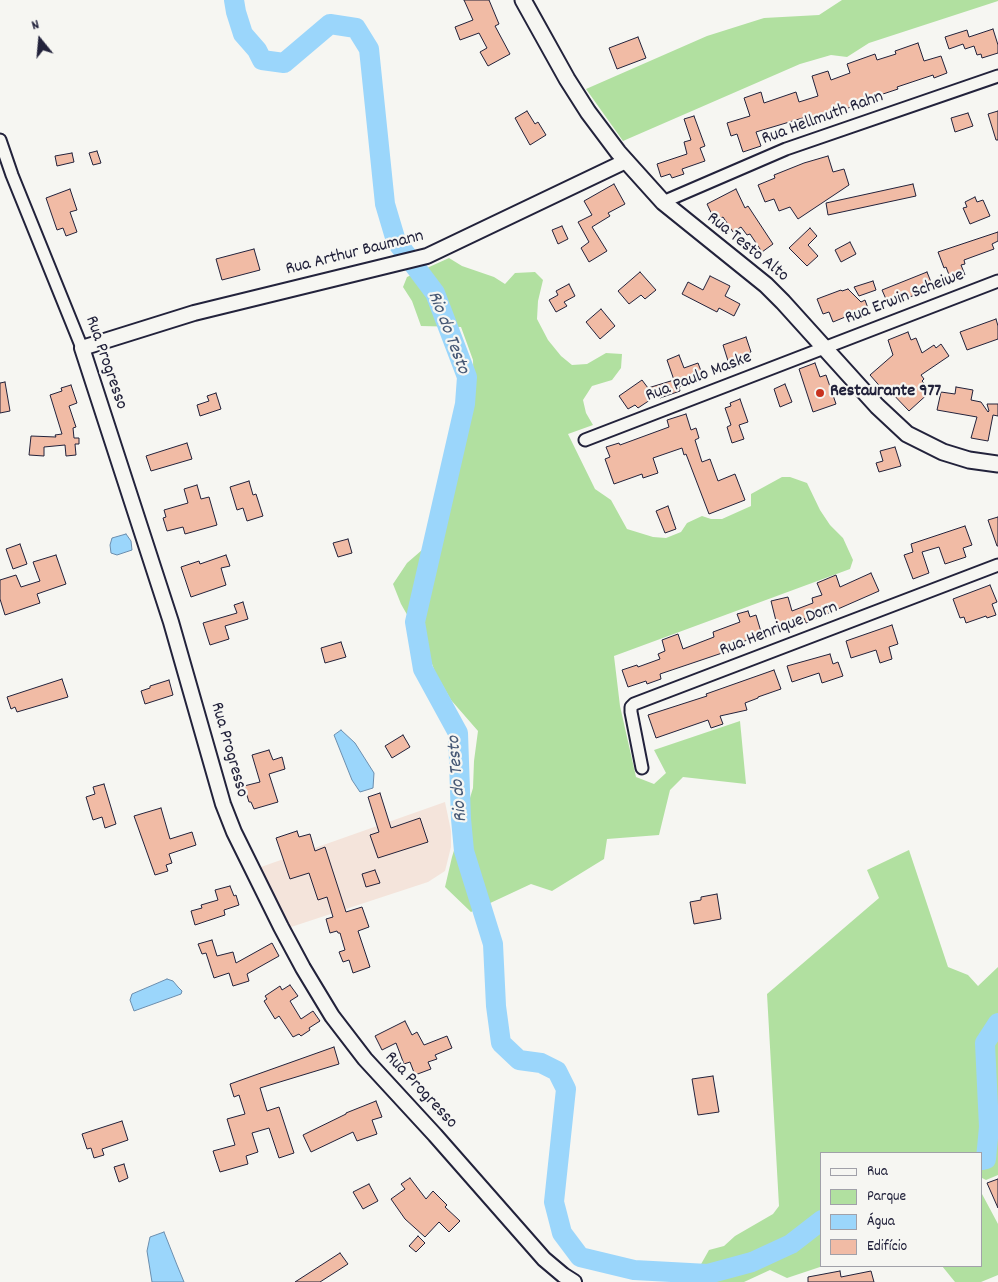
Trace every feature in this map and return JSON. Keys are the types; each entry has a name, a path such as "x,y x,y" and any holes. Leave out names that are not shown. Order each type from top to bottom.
{"main road":[{"name":"Rua Testo Alto","path":"524,0 567,79 588,112 626,162 663,202 766,285 877,406 907,434 944,452 970,460 998,464"}],"street":[{"name":"Rua Hellmuth Rahn","path":"663,202 786,149 998,76"},
{"name":"Rua Progresso","path":"0,140 82,348 173,628 223,804 234,832 281,926 303,968 332,1016 365,1059 544,1259 574,1282"},
{"name":"Rua Arthur Baumann","path":"82,348 194,313 427,256 626,162"},
{"name":"Rua Erwin Scheiwe","path":"825,348 998,281"},
{"name":"Rua Paulo Maske","path":"584,440 825,348"},
{"name":"Rua Henrique Dorn","path":"642,768 631,712 631,707 634,704 998,565"}],"shaded area":[{"path":"445,802 451,831 451,847 445,871 428,882 291,927 261,867"}],"green space":[{"path":"842,0 998,1 869,43 847,57 831,55 800,64 623,141 586,89 707,36 764,18 819,15"},
{"path":"449,258 462,266 494,277 505,284 515,273 535,272 543,280 538,301 537,319 548,340 561,356 572,365 587,364 606,353 622,354 621,368 612,380 592,386 583,400 586,413 593,425 568,434 595,489 611,500 627,529 653,537 666,538 681,532 687,523 702,516 711,519 722,519 751,506 751,494 782,477 790,477 807,483 820,510 830,525 843,538 853,560 850,569 614,656 620,706 636,777 654,784 666,773 654,750 740,721 746,784 683,777 670,790 659,835 607,839 604,859 552,891 531,884 471,912 445,887 473,788 478,731 451,700 435,672 426,648 401,604 393,584 407,563 444,531 461,451 474,404 473,360 461,327 421,326 412,301 403,287 407,277"},
{"path":"909,850 948,967 968,975 978,986 998,967 998,1175 986,1180 983,1178 983,1152 820,1152 820,1267 787,1278 770,1270 744,1282 691,1282 709,1250 724,1246 735,1236 773,1214 779,1206 767,994 879,898 867,870"},
{"path":"983,1196 998,1224 998,1275 981,1282 955,1282 943,1267 983,1267"}],"water":[{"path":"126,534 131,541 132,550 117,555 111,553 110,545 112,538"},
{"path":"341,730 355,743 374,773 373,788 360,792 352,780 334,735"},
{"path":"167,979 173,981 182,991 181,994 134,1011 130,1000 132,994"},
{"path":"164,1232 184,1282 152,1282 147,1251 150,1237"}],"building":[{"path":"464,0 489,0 499,24 495,26 510,54 488,66 480,52 487,48 479,33 460,40 455,27 473,20"},
{"path":"993,29 998,45 998,53 982,58 981,54 977,55 974,46 965,49 963,44 949,49 945,37 967,30 969,37"},
{"path":"638,37 646,58 617,69 609,48"},
{"path":"918,43 924,61 941,56 947,73 934,78 933,75 897,87 898,89 808,122 806,117 756,132 761,146 743,152 737,134 731,136 727,123 750,116 744,98 761,92 764,103 796,92 799,102 818,96 812,76 828,71 831,80 850,73 847,64 875,54 877,60 896,54 895,51"},
{"path":"527,111 535,124 538,122 546,135 530,145 515,118"},
{"path":"998,111 998,140 996,140 988,114"},
{"path":"968,113 973,126 955,132 951,118"},
{"path":"694,116 705,146 700,148 705,161 682,169 684,174 672,178 670,174 661,177 657,164 687,154 684,142 691,140 684,119"},
{"path":"97,151 101,163 93,165 89,153"},
{"path":"72,153 74,162 57,166 55,156"},
{"path":"828,156 833,172 844,169 849,185 798,219 790,207 779,211 774,199 765,202 758,185 775,178 774,175"},
{"path":"614,184 625,204 608,213 610,216 592,227 607,251 589,262 581,248 589,242 578,222 592,215 584,201"},
{"path":"913,184 916,196 828,215 826,203"},
{"path":"70,189 77,210 70,212 77,232 66,236 63,228 57,230 46,198"},
{"path":"736,189 745,208 748,206 773,244 762,252 750,234 747,235 741,227 733,232 723,217 715,221 707,204"},
{"path":"975,197 977,202 983,200 990,216 970,224 963,208 967,207 965,202"},
{"path":"562,226 568,239 558,244 552,230"},
{"path":"810,228 817,236 808,245 818,256 807,266 789,248"},
{"path":"998,232 998,241 992,244 994,249 964,260 965,264 961,265 965,275 951,280 938,252"},
{"path":"850,242 856,254 841,262 835,250"},
{"path":"254,249 260,270 222,280 216,259"},
{"path":"640,272 656,290 645,299 641,295 629,304 618,291"},
{"path":"927,272 933,287 889,306 882,290"},
{"path":"710,276 730,286 725,296 740,304 734,316 719,308 717,312 682,294 688,282 703,290"},
{"path":"873,281 876,290 859,296 854,287"},
{"path":"569,284 575,296 564,302 567,306 556,312 549,300 558,295 556,291"},
{"path":"848,289 861,302 865,300 869,311 856,315 855,313 833,322 829,312 823,314 817,299"},
{"path":"601,309 615,326 600,339 586,322"},
{"path":"996,319 998,339 967,350 960,332"},
{"path":"908,332 911,340 916,338 922,353 934,345 936,348 941,344 949,356 921,375 924,379 922,381 931,391 909,411 887,388 884,391 870,375 893,355 888,340"},
{"path":"746,337 751,352 742,355 744,359 729,364 723,345"},
{"path":"679,355 684,368 698,363 704,379 679,387 680,391 660,398 659,394 638,408 635,405 628,409 619,396 642,380 648,388 674,380 667,360"},
{"name":"Restaurante 977","path":"815,363 820,377 826,375 836,404 813,412 799,369"},
{"path":"5,382 10,411 0,413 0,383"},
{"path":"785,384 792,402 780,407 774,389"},
{"path":"71,385 77,403 69,406 76,427 73,428 74,438 79,438 79,444 75,444 76,455 66,456 65,445 44,447 44,456 29,455 31,436 56,437 55,435 62,434 50,395 62,391 61,388"},
{"path":"956,387 973,390 971,400 981,402 988,412 987,404 998,404 998,416 993,415 988,441 971,438 977,417 937,410 941,392 955,394"},
{"path":"216,393 221,409 200,416 197,405 209,401 207,396"},
{"path":"740,399 748,422 739,425 744,439 732,443 727,427 731,425 725,408 731,406 730,403"},
{"path":"686,414 691,430 696,428 699,438 695,440 702,462 710,459 718,481 735,474 745,500 709,514 682,448 653,458 658,473 643,478 642,474 614,484 605,459 610,457 606,447 619,443 620,445 669,427 667,420"},
{"path":"187,443 192,459 151,471 146,456"},
{"path":"895,447 901,466 879,472 876,463 883,461 880,451"},
{"path":"249,481 253,495 256,494 263,516 247,521 243,508 237,510 230,487"},
{"path":"197,485 201,499 209,497 217,525 185,534 183,527 167,531 163,518 166,517 164,510 188,503 184,489"},
{"path":"668,506 676,529 665,533 656,511"},
{"path":"998,517 998,546 997,546 988,520"},
{"path":"965,526 972,545 963,548 966,557 945,564 939,547 922,552 929,573 913,579 904,555 913,552 911,544"},
{"path":"348,539 352,553 338,557 333,543"},
{"path":"20,544 27,564 13,569 6,549"},
{"path":"56,555 66,584 37,594 40,603 5,615 0,599 0,580 16,575 21,587 40,581 33,562"},
{"path":"226,555 230,566 221,568 226,585 191,597 181,567 199,561 200,564"},
{"path":"871,573 879,591 806,623 804,618 777,625 771,601 788,597 792,611 813,603 812,598 822,595 817,583 836,575 840,587"},
{"path":"990,585 997,602 992,604 996,615 987,618 986,616 966,623 964,617 960,618 953,599"},
{"path":"243,602 248,619 225,626 229,639 210,645 203,623 237,613 234,605"},
{"path":"748,611 750,617 756,615 762,635 733,645 734,649 660,674 661,679 647,684 646,681 628,687 622,670 637,665 638,667 660,659 658,654 665,651 662,640 678,634 683,649 714,637 713,632 740,622 737,614"},
{"path":"892,625 898,644 889,647 892,659 880,663 876,650 851,658 846,641"},
{"path":"341,642 346,657 325,663 321,648"},
{"path":"830,654 833,664 838,662 843,676 822,683 819,673 792,682 787,666"},
{"path":"774,670 781,689 745,703 747,710 720,716 723,724 711,728 708,720 656,738 648,715 707,696 706,694"},
{"path":"62,679 68,697 17,712 15,707 11,709 7,697"},
{"path":"169,680 173,695 145,704 141,691"},
{"path":"403,735 410,747 392,758 385,746"},
{"path":"269,750 273,760 282,757 285,769 269,774 278,802 254,809 251,802 249,802 244,786 260,782 252,755"},
{"path":"104,784 116,824 105,828 102,817 93,820 86,797 95,794 93,787"},
{"path":"380,793 391,828 420,818 428,842 378,858 370,835 379,832 368,797"},
{"path":"161,808 170,839 192,832 196,845 169,854 172,863 166,865 168,871 155,875 134,816"},
{"path":"297,831 299,837 310,834 315,851 325,847 346,912 362,907 369,927 358,931 370,967 353,973 349,960 343,962 339,952 345,950 340,933 337,931 330,933 326,919 333,917 327,897 318,900 309,873 290,879 276,838"},
{"path":"375,870 380,883 366,887 362,874"},
{"path":"230,886 234,896 236,895 239,905 224,910 225,915 195,925 191,911 202,908 201,905 218,900 215,890"},
{"path":"717,894 721,919 694,924 690,902 701,900 701,897"},
{"path":"212,940 217,956 233,952 236,963 272,943 279,956 247,974 249,981 233,986 229,973 214,978 206,953 202,954 198,944"},
{"path":"290,985 298,996 290,1001 301,1019 313,1011 320,1021 301,1036 299,1034 293,1037 279,1016 275,1019 264,1001 267,999 265,996 280,986 282,990"},
{"path":"405,1021 412,1035 417,1032 424,1045 447,1036 452,1048 435,1055 437,1059 428,1062 431,1069 415,1075 410,1062 404,1064 396,1043 382,1050 375,1036"},
{"path":"334,1047 339,1064 260,1088 267,1111 279,1107 294,1153 279,1158 269,1128 252,1133 258,1152 246,1156 248,1164 220,1172 213,1151 235,1145 227,1119 245,1114 239,1095 234,1097 230,1084"},
{"path":"713,1076 719,1112 698,1115 692,1079"},
{"path":"376,1101 382,1117 372,1120 377,1134 357,1141 353,1132 311,1152 303,1135 346,1113"},
{"path":"122,1121 128,1140 102,1149 104,1155 94,1158 91,1148 87,1149 82,1134"},
{"path":"124,1164 128,1178 119,1182 114,1167"},
{"path":"410,1178 426,1199 433,1191 447,1205 445,1207 460,1221 449,1232 439,1222 425,1237 405,1219 391,1199 405,1189 401,1184"},
{"path":"998,1179 998,1208 987,1183"},
{"path":"369,1184 378,1201 363,1209 353,1192"},
{"path":"418,1236 425,1243 416,1252 409,1246"},
{"path":"340,1253 348,1264 320,1282 295,1282"},
{"path":"840,1271 841,1277 871,1271 874,1282 808,1282 808,1277"}],"waterway":[{"name":"Rio do Testo","path":"234,0 243,34 257,50 262,60 284,63 330,24 356,28 369,49 385,204 396,241 435,293 467,377 465,404 415,622 423,669 458,733 464,851 493,944 496,1006 501,1043 519,1060 541,1063 557,1071 566,1089 554,1202 562,1233 580,1257 634,1270 708,1274 752,1262 791,1244 820,1222"},
{"name":"Rio do Testo","path":"983,1160 986,1159 989,1127 985,1043 998,1023"}],"place":[{"name":"Restaurante 977","path":"820,393"}]}
